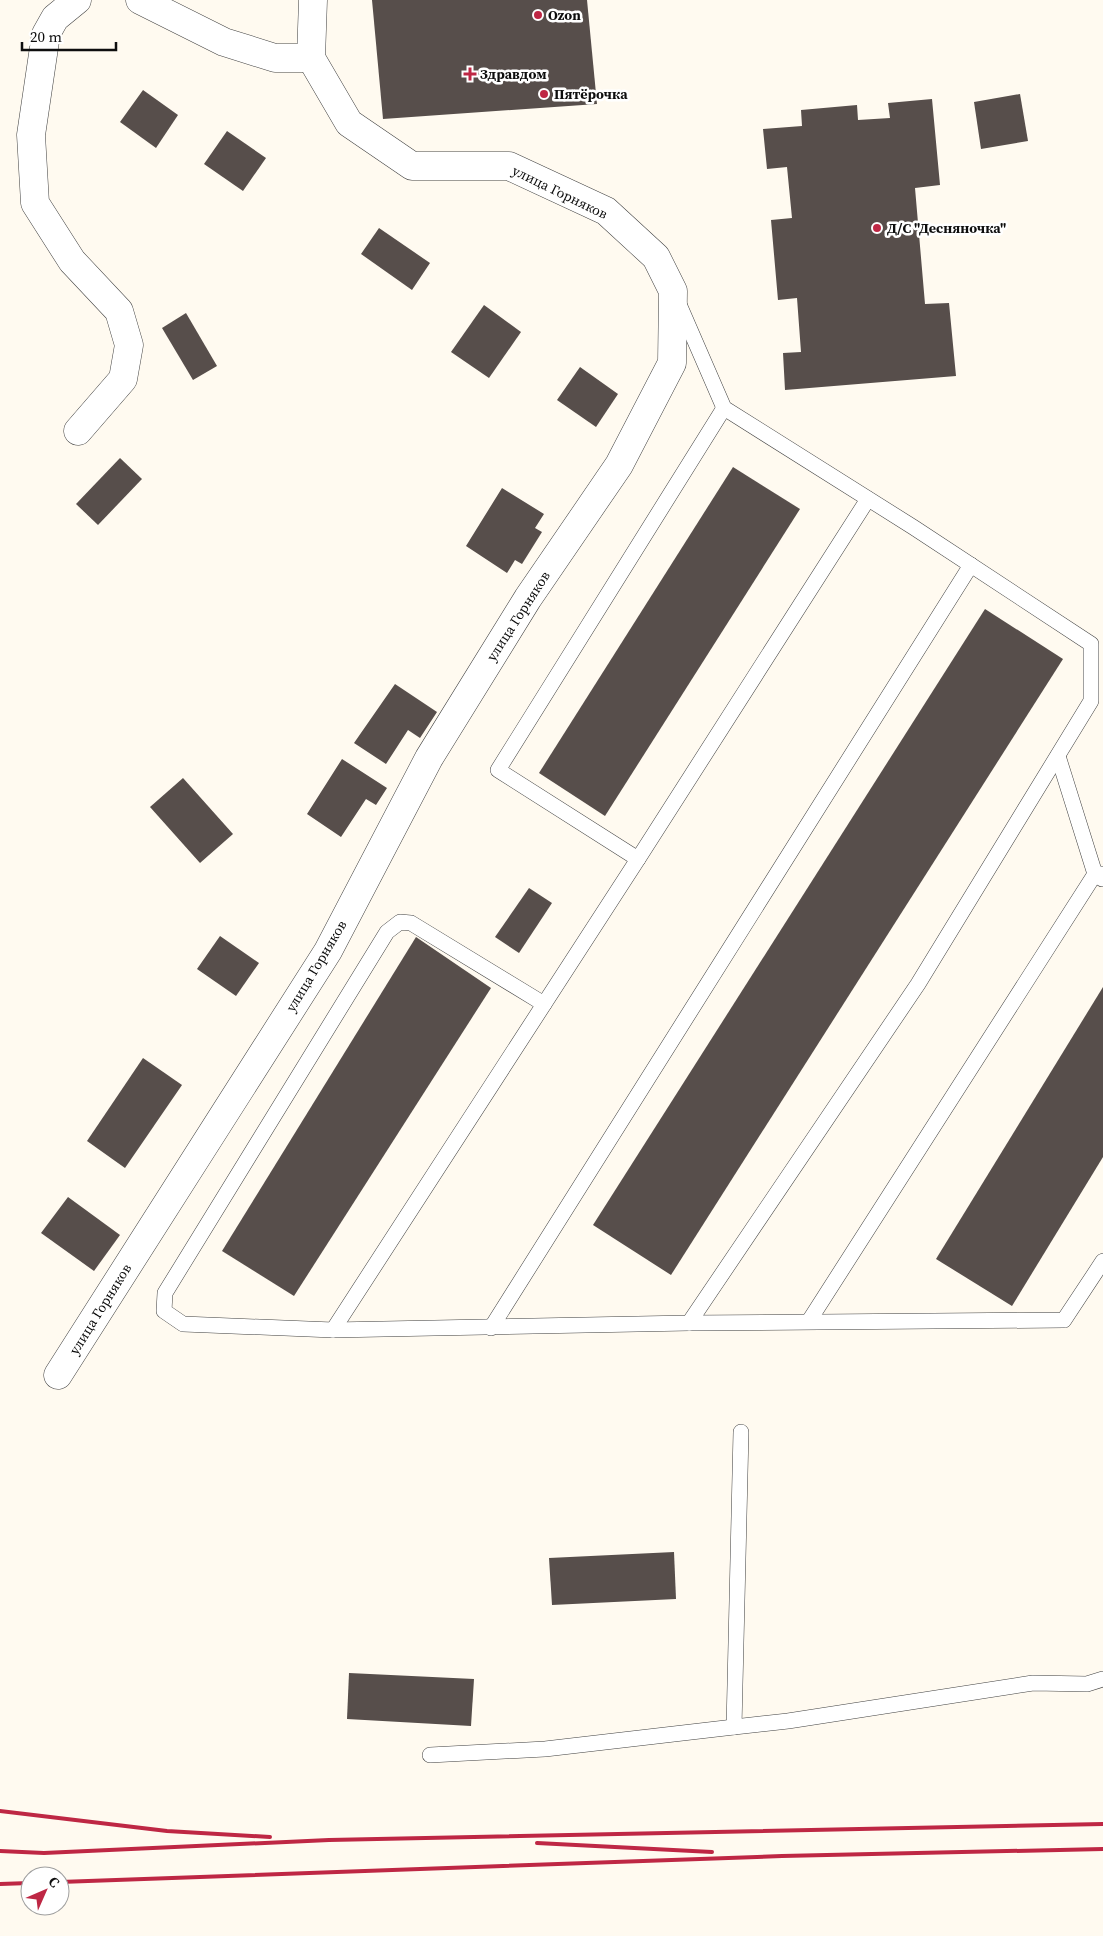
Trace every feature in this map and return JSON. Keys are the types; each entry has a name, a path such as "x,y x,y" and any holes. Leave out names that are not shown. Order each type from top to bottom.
{"street":[{"path":"77,0 55,18 46,34 31,135 35,203 72,261 120,311 129,345 123,379 78,431"},
{"path":"140,0 224,42 275,58 311,58 313,0"},
{"name":"улица Горняков","path":"58,1375 328,951 439,742 528,598 619,466 672,363 673,291 656,257 606,211 508,166 412,166 349,123 311,58"}],"lane":[{"path":"673,291 724,408 971,565 1091,644 1091,702 918,984 689,1323"},
{"path":"638,859 498,770 724,408"},
{"path":"332,1330 638,859 868,499"},
{"path":"491,1328 971,565"},
{"path":"809,1321 1100,876 1058,756"},
{"path":"544,1004 411,923 400,922 387,932 165,1293 164,1311 183,1324 332,1330 809,1321 1064,1320 1103,1261"},
{"path":"734,1727 741,1432"},
{"path":"430,1755 545,1749 788,1721 1033,1684 1087,1684 1103,1678"}],"building":[{"path":"372,0 587,0 597,104 383,119"},
{"path":"143,90 178,115 156,148 120,122"},
{"path":"1020,94 1028,141 981,149 974,102"},
{"path":"932,99 940,185 915,188 925,304 949,303 956,376 785,390 783,353 801,352 797,298 778,300 771,220 792,218 787,167 767,169 763,129 802,126 801,110 857,105 858,120 890,118 888,103"},
{"path":"227,131 266,158 243,191 204,164"},
{"path":"379,228 430,263 412,290 361,254"},
{"path":"484,305 521,332 489,378 451,352"},
{"path":"186,313 217,366 193,380 162,328"},
{"path":"580,367 618,394 596,427 557,400"},
{"path":"120,458 142,479 98,525 76,504"},
{"path":"733,467 800,509 605,816 539,773"},
{"path":"502,488 544,514 535,528 542,532 522,564 515,560 507,573 466,546"},
{"path":"985,609 1063,659 671,1275 593,1225"},
{"path":"395,684 437,712 420,738 408,730 386,764 354,743"},
{"path":"342,759 387,788 376,805 366,799 341,837 307,814"},
{"path":"183,778 233,834 200,863 150,807"},
{"path":"529,888 552,903 519,953 495,937"},
{"path":"220,936 259,963 236,996 197,969"},
{"path":"416,937 491,988 294,1296 222,1251"},
{"path":"1103,987 1103,1157 1012,1306 936,1259"},
{"path":"143,1058 182,1085 125,1168 87,1141"},
{"path":"68,1197 120,1235 94,1271 41,1233"},
{"path":"674,1552 676,1599 552,1605 549,1558"},
{"path":"349,1673 474,1679 471,1726 347,1719"}],"railway":[{"path":"0,1811 167,1831 270,1837"},
{"path":"0,1851 44,1853 329,1840 1103,1824"},
{"path":"537,1843 712,1852"},
{"path":"70,1882 782,1856 1103,1849"},
{"path":"0,1884 20,1883"}],"place":[{"name":"Ozon","path":"538,15"},
{"name":"Здравдом","path":"470,74"},
{"name":"Пятёрочка","path":"544,94"},
{"name":"Д/С \"Десняночка\"","path":"877,228"}]}
